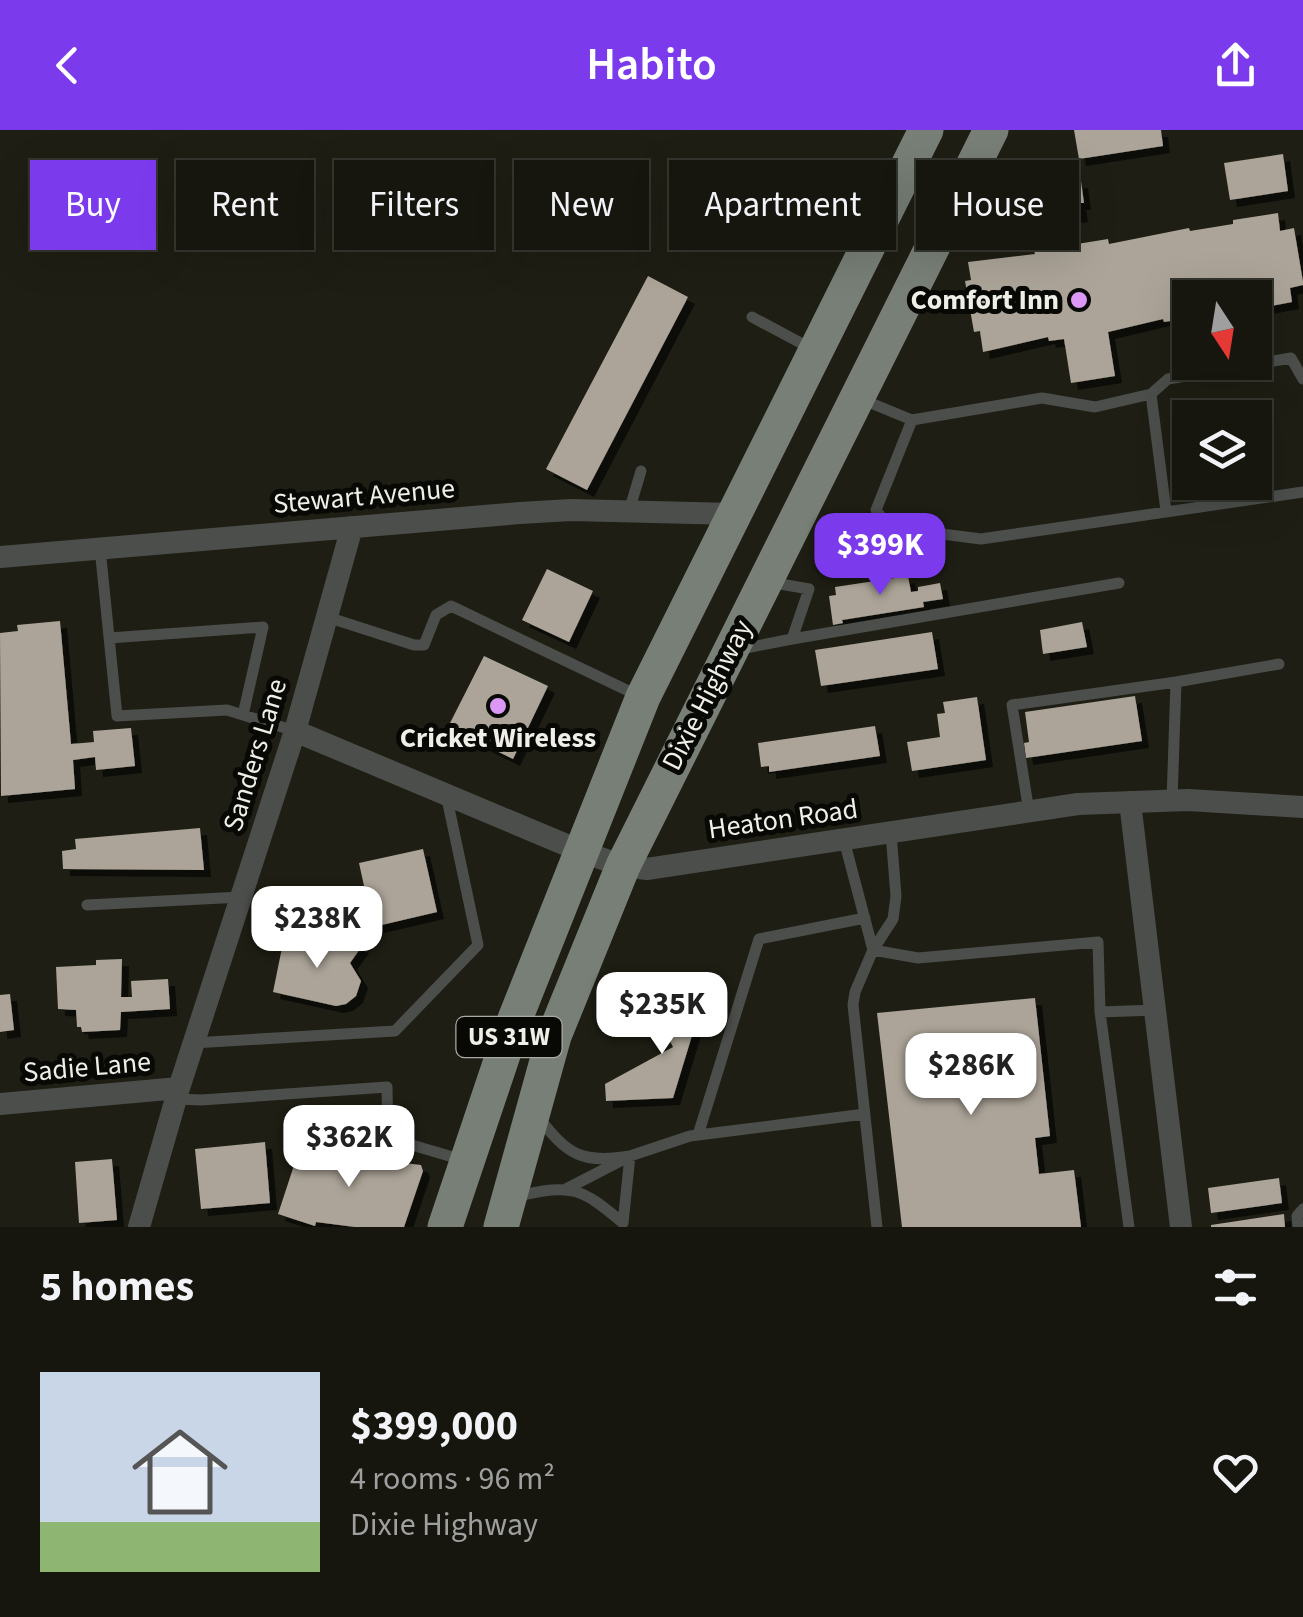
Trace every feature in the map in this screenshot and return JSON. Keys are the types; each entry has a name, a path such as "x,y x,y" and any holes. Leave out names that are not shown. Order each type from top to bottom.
{"main road":[{"name":"Dixie Highway","path":"445,1227 527,985 643,698 926,130"},
{"name":"Dixie Highway","path":"505,1213 554,1036 623,866 991,130"}],"street":[{"name":"Stewart Avenue","path":"0,557 571,510 734,514"},
{"name":"Sanders Lane","path":"138,1227 296,732 352,527"},
{"name":"Heaton Road","path":"296,732 583,852 623,866 647,868 1078,804 1172,801 1303,806"},
{"path":"1130,802 1181,1227"},
{"name":"Sadie Lane","path":"0,1104 178,1094"}],"lane":[{"path":"752,317 816,351"},
{"path":"857,398 912,420 1042,398 1094,408 1151,394 1168,379 1291,358 1303,379"},
{"path":"1151,394 1166,511"},
{"path":"912,420 876,510 895,536 942,534 981,539 1303,492"},
{"path":"629,511 642,470"},
{"path":"100,548 117,716 226,710 296,732"},
{"path":"765,581 809,589 792,639"},
{"path":"729,652 1119,582"},
{"path":"327,616 414,646 424,644 436,615 451,606 643,698"},
{"path":"109,638 263,627 243,715"},
{"path":"1030,812 1012,705 1279,664"},
{"path":"1172,801 1176,682"},
{"path":"194,1043 394,1031 478,945 446,793"},
{"path":"877,1227 852,1005 873,950 893,919 896,896 891,833"},
{"path":"844,840 873,950"},
{"path":"87,905 241,896"},
{"path":"698,1135 759,939 865,918"},
{"path":"873,950 918,958 1098,942 1100,1012 1129,1227"},
{"path":"1100,1012 1156,1010"},
{"path":"178,1094 201,1100 387,1087 388,1138 467,1162"},
{"path":"534,1110 562,1146 581,1157 600,1161 698,1135 865,1114"},
{"path":"505,1213 566,1189 630,1156"},
{"path":"623,1225 630,1156"},
{"path":"566,1189 581,1190 623,1225"},
{"path":"1298,1227 1297,1216 1303,1209"}],"building":[{"path":"1074,130 1161,130 1163,146 1079,159"},
{"path":"1283,154 1288,191 1230,200 1224,163"},
{"path":"1081,181 1084,203 1079,203"},
{"name":"Comfort Inn","path":"1278,213 1280,231 1294,228 1303,285 1290,288 1292,302 1272,306 1272,280 1172,280 1172,321 1163,319 1108,332 1115,376 1071,383 1064,339 1049,341 1048,337 983,352 980,331 974,332 965,281 971,280 968,262 1035,254 1040,250 1079,250 1079,244 1108,239 1109,244 1189,228 1190,231 1233,224 1233,220"},
{"path":"648,276 688,297 587,490 546,469"},
{"path":"547,569 593,591 569,642 522,620"},
{"path":"908,576 911,592 940,583 943,599 923,602 924,607 842,620 843,623 833,625 829,596 836,595 835,587"},
{"path":"60,621 71,744 94,742 93,731 131,728 135,766 96,770 95,757 73,760 75,789 1,796 0,633 18,631 17,625"},
{"path":"1082,622 1087,647 1043,654 1040,630"},
{"path":"932,632 938,669 821,686 815,650"},
{"name":"Cricket Wireless","path":"484,656 548,686 513,759 448,727"},
{"path":"1135,696 1142,741 1026,758 1024,743 1029,742 1025,712"},
{"path":"977,697 986,760 912,771 907,742 940,737 937,714 945,713 943,702"},
{"path":"875,726 880,756 769,772 769,766 761,767 758,743"},
{"path":"200,828 204,870 63,869 62,851 76,849 75,839"},
{"path":"423,849 437,912 373,927 359,863"},
{"path":"285,933 341,948 343,939 362,946 350,963 361,981 356,996 336,1006 273,992"},
{"path":"122,959 121,997 132,997 131,981 168,979 170,1009 121,1012 120,1030 82,1032 77,1027 76,1010 58,1009 56,967"},
{"path":"694,989 705,993 673,1098 606,1101 605,1084 673,1047 664,1030 674,1000"},
{"path":"10,994 14,1030 0,1032 0,995"},
{"path":"1035,998 1050,1136 1035,1138 1039,1174 1074,1170 1081,1227 902,1227 877,1013"},
{"path":"302,1141 338,1155 421,1165 423,1171 404,1227 316,1222 315,1226 278,1214"},
{"path":"265,1142 270,1203 201,1209 195,1149"},
{"path":"112,1159 117,1220 79,1223 75,1162"},
{"path":"1279,1178 1282,1203 1211,1213 1208,1188"},
{"path":"1284,1214 1285,1227 1211,1227 1211,1225"}],"place":[{"name":"Comfort Inn","path":"1079,300"},
{"name":"Cricket Wireless","path":"498,706"}]}
